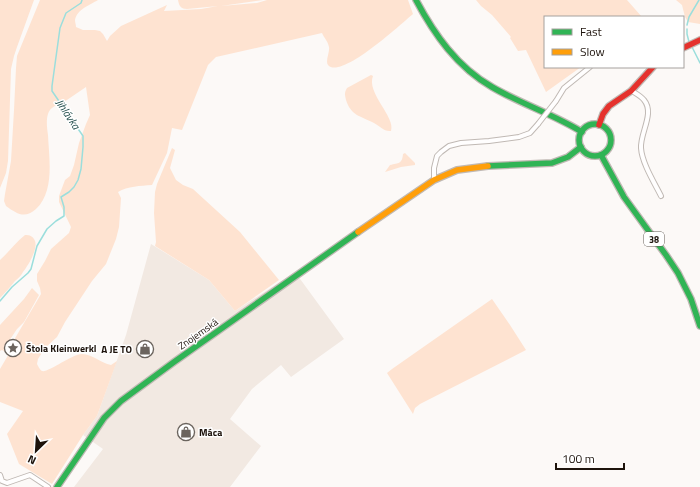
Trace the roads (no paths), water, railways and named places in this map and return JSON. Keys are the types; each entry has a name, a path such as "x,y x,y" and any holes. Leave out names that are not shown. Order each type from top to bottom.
{"main road":[{"path":"416,0 426,19 442,42 460,62 476,76 504,94 558,118 582,132"},
{"path":"684,48 700,40"},
{"path":"599,125 606,108 632,91 652,68"},
{"path":"590,125 599,125 608,130 611,136 611,143 608,149 601,155 591,155 585,152 579,141 584,129 590,125"},
{"name":"Znojemská","path":"57,487 104,418 121,401 375,220 434,180 457,170 468,168 552,163 570,156 581,147"},
{"name":"38","path":"601,155 632,210 646,227 683,283 690,297 700,326"}],"street":[{"path":"434,180 434,168 437,156 449,146 461,143 519,137 530,133 556,101 564,88 589,68"},
{"path":"632,91 644,100 647,107 648,113 641,148 646,164 661,196"},
{"path":"0,475 2,481 7,482 30,475 48,487"}],"waterway":[{"name":"Jihlávka","path":"0,301 31,269 37,246 47,229 64,216 64,207 61,197 74,187 81,169 83,136 52,91 52,86 60,28 66,13 81,3 82,0"},
{"path":"687,25 689,17 699,0"},
{"path":"687,29 689,42"},
{"path":"691,45 700,63"}],"place":[{"name":"Štola Kleinwerkl","path":"13,348"},
{"name":"A JE TO","path":"145,349"},
{"name":"Máca","path":"186,432"}]}
